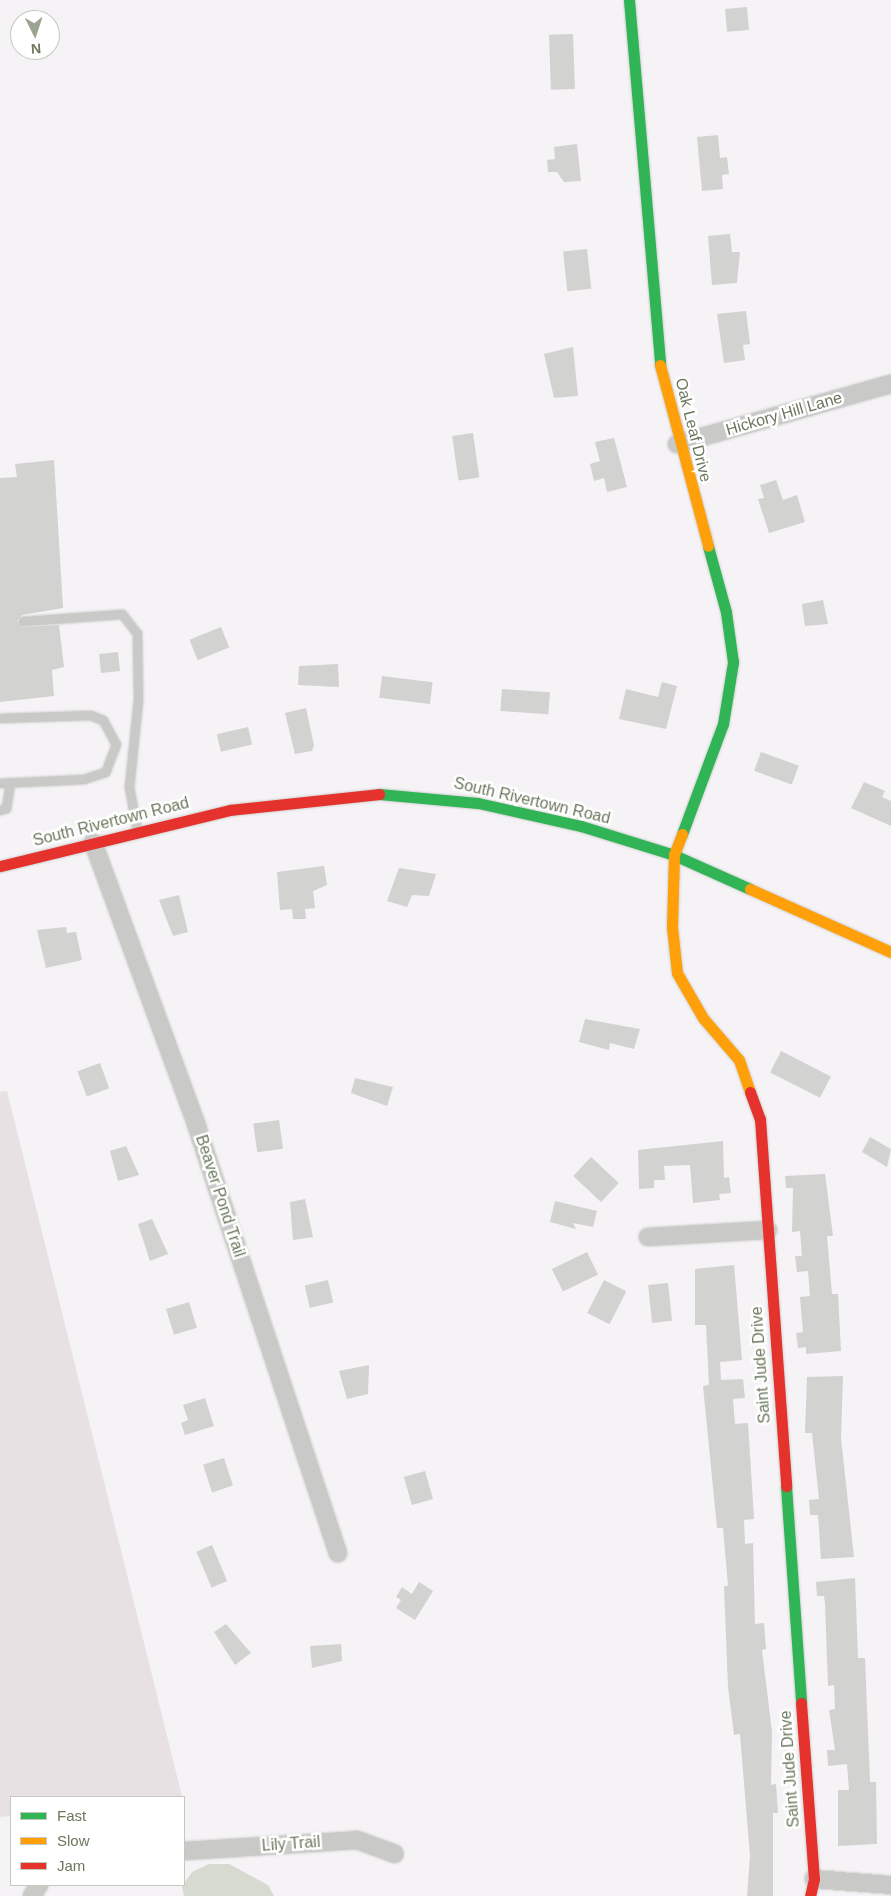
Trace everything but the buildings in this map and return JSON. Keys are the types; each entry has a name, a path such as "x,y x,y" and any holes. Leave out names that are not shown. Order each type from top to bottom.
{"street":[{"name":"Oak Leaf Drive","path":"629,0 654,326 677,444 726,612 733,662 723,724 674,855"},
{"name":"Hickory Hill Lane","path":"677,444 891,384"},
{"name":"South Rivertown Road","path":"0,866 136,830 230,810 341,795 408,794 473,802 564,822 674,855 891,952"},
{"name":"Beaver Pond Trail","path":"94,842 196,1124 338,1553"},
{"name":"Saint Jude Drive","path":"674,855 672,927 677,974 703,1018 739,1060 760,1119 812,1888"},
{"path":"648,1237 768,1230"},
{"name":"Lily Trail","path":"185,1852 357,1840 395,1854"},
{"path":"812,1888 891,1885"}],"lane":[{"path":"23,621 122,614 137,634 138,700 129,787 136,830"},
{"path":"0,718 90,716 103,720 116,744 105,772 84,779 0,783"},
{"path":"0,810 6,808 10,783"}],"shaded area":[{"path":"7,1091 182,1796 10,1796 10,1816 0,1817 0,1092"},
{"path":"209,1864 229,1864 268,1885 274,1896 184,1896 182,1886 185,1886 185,1882 192,1872"}],"traffic: fast":[{"path":"629,0 660,365"},
{"path":"682,834 723,724 733,662 726,612 708,546"},
{"path":"379,794 478,803 581,826 674,855 750,889"},
{"path":"786,1486 801,1703"}],"traffic: slow":[{"path":"660,365 708,546"},
{"path":"682,834 674,855 672,927 677,973 703,1018 739,1060 750,1092"},
{"path":"750,889 891,952"}],"traffic: jam":[{"path":"0,866 230,810 379,794"},
{"path":"750,1092 760,1119 786,1486"},
{"path":"801,1703 814,1879 810,1896"}]}
